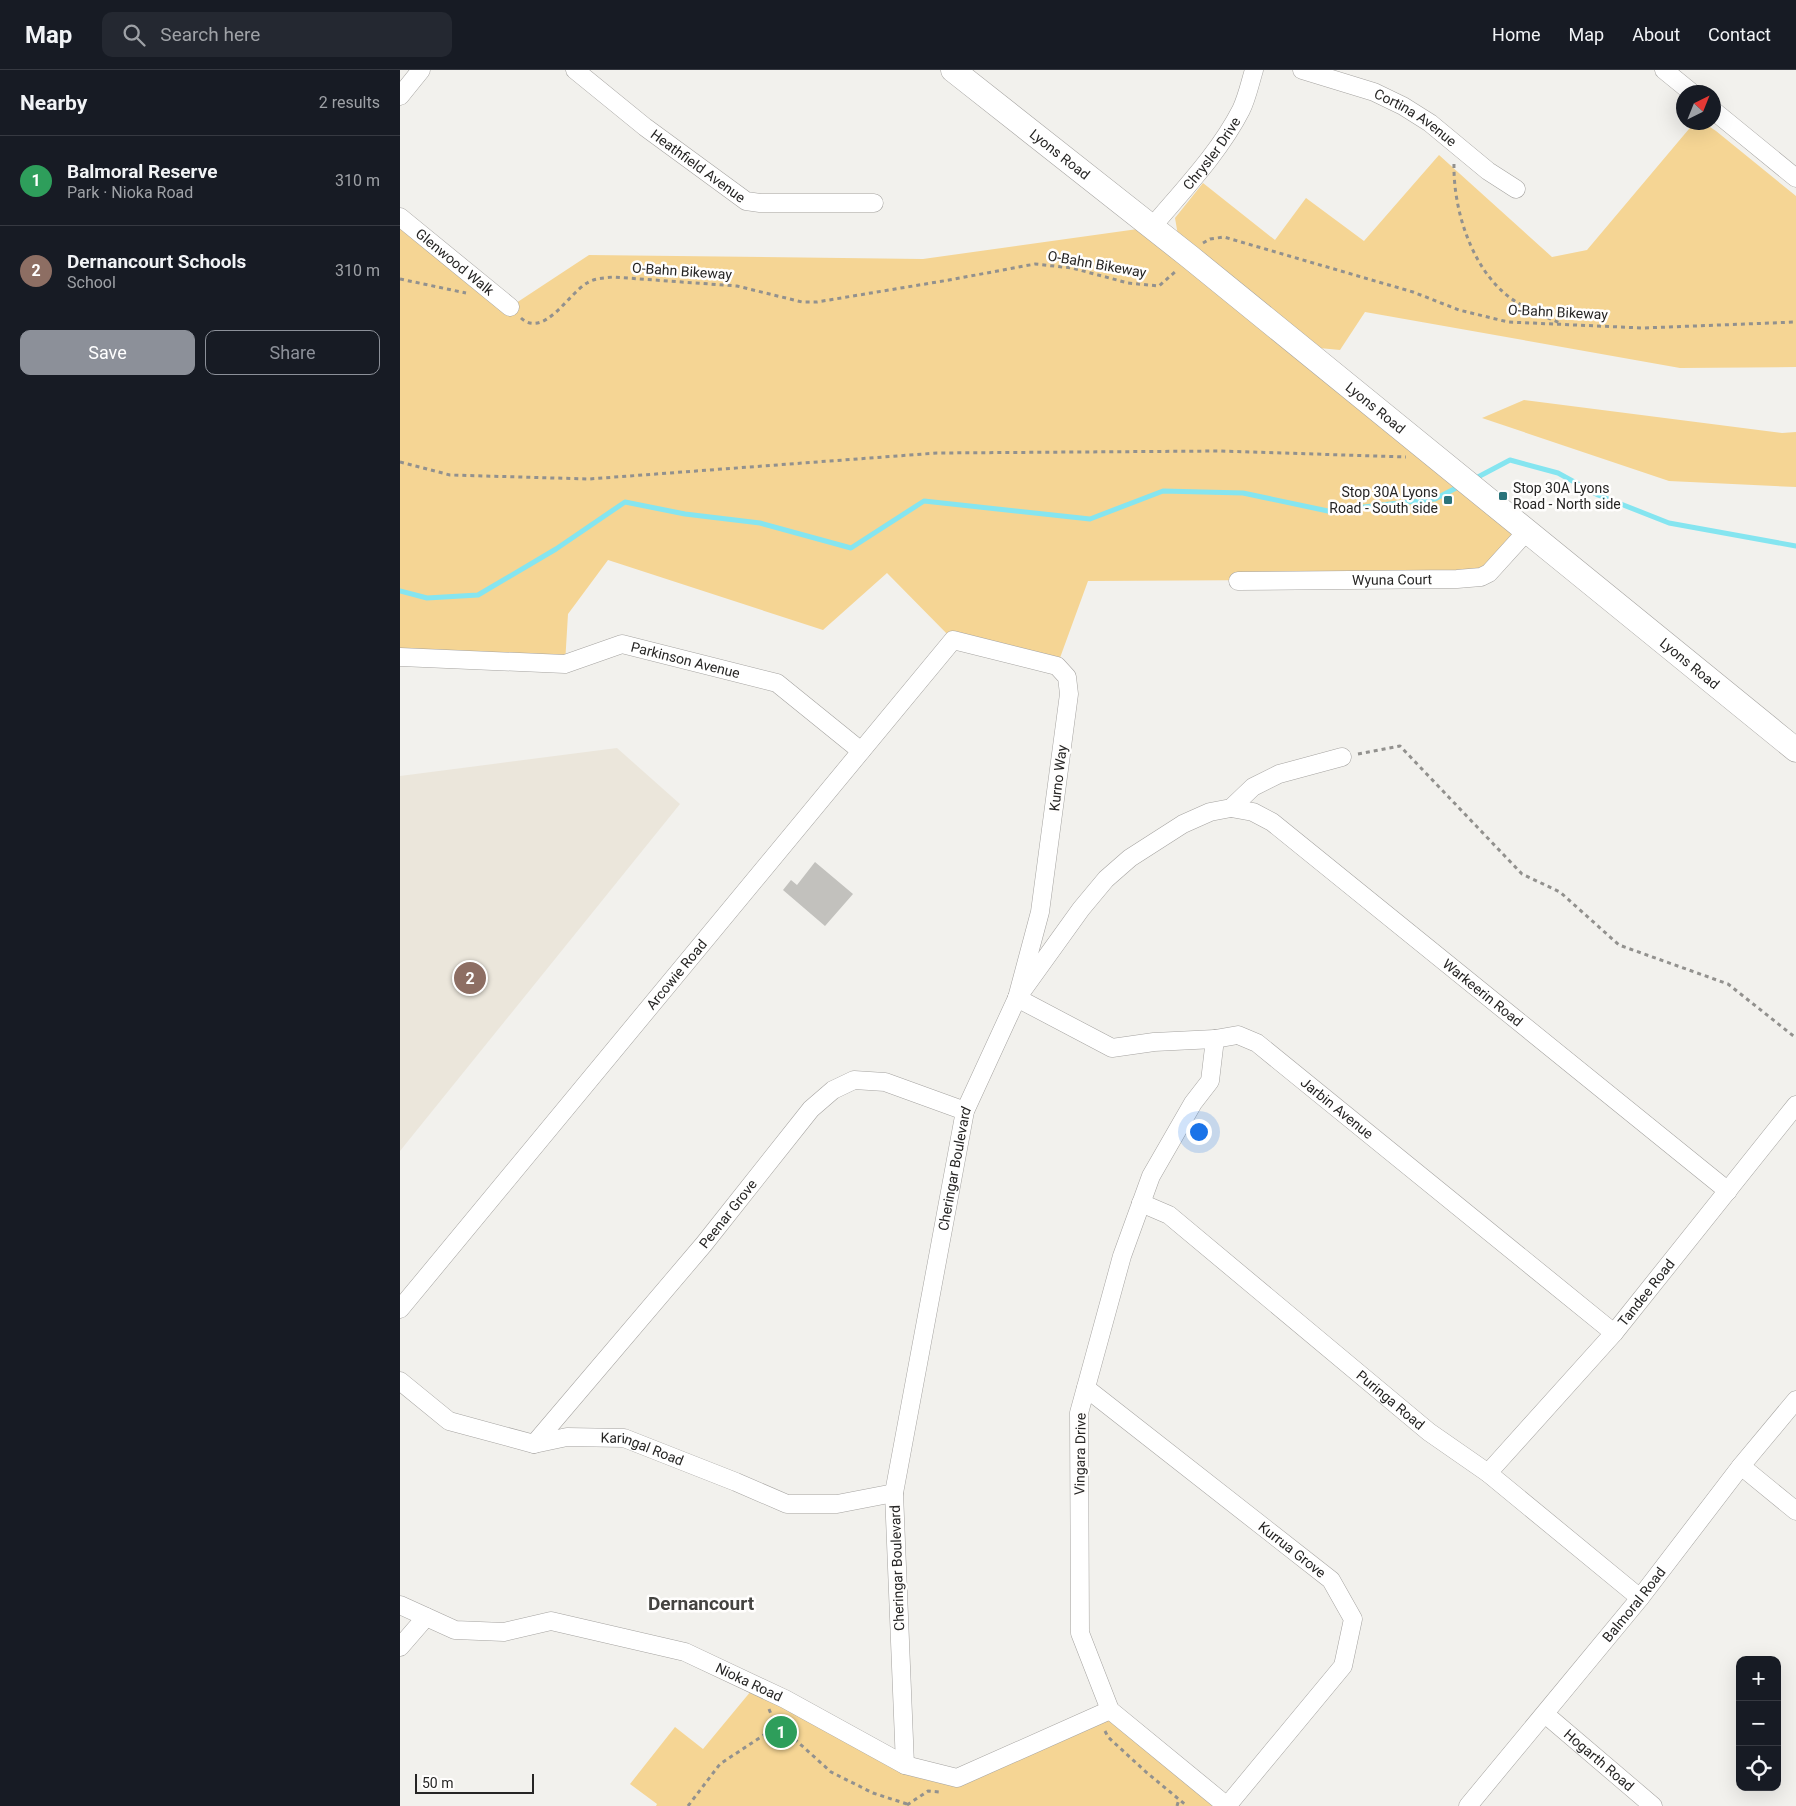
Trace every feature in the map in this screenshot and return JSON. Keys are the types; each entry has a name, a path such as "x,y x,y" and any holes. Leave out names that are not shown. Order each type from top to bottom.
{"street":[{"path":"400,96 421,70"},
{"name":"Heathfield Avenue","path":"575,70 645,127 746,201 760,203 874,203"},
{"name":"Lyons Road","path":"953,70 1190,257 1796,750"},
{"name":"Chrysler Drive","path":"1152,227 1228,132 1241,109 1254,70"},
{"name":"Cortina Avenue","path":"1302,70 1374,92 1403,106 1430,123 1488,171 1516,188"},
{"path":"1664,70 1683,85"},
{"path":"1721,117 1796,178"},
{"name":"Glenwood Walk","path":"400,217 510,307"},
{"name":"Wyuna Court","path":"1238,582 1457,579 1481,577 1495,569 1527,531"},
{"name":"Arcowie Road","path":"400,1309 953,640"},
{"name":"Kurno Way","path":"953,640 1057,666 1067,677 1069,694 1040,912 1017,998"},
{"name":"Parkinson Avenue","path":"400,657 565,664 622,644 777,683 861,751"},
{"path":"1231,808 1253,787 1279,774 1342,757"},
{"name":"Cheringar Boulevard","path":"905,1765 894,1493 965,1111 1017,998 1081,909 1112,874 1130,858 1183,824 1210,812 1231,808"},
{"name":"Warkeerin Road","path":"1231,808 1253,812 1272,822 1728,1191"},
{"name":"Jarbin Avenue","path":"1017,998 1112,1048 1154,1042 1215,1039 1238,1035 1257,1043 1614,1333"},
{"name":"Vingara Drive","path":"1215,1039 1210,1080 1193,1104 1151,1176 1141,1203 1122,1256 1079,1413 1080,1633 1110,1710 1227,1806"},
{"name":"Peenar Grove","path":"534,1444 704,1244 811,1109 833,1090 854,1080 885,1082 965,1111"},
{"name":"Tandee Road","path":"1488,1472 1614,1333 1796,1105"},
{"name":"Puringa Road","path":"1141,1203 1168,1215 1429,1432 1488,1472 1640,1598"},
{"name":"Karingal Road","path":"400,1381 449,1421 534,1444 567,1437 624,1438 787,1504 837,1504 894,1493"},
{"name":"Kurrua Grove","path":"1086,1388 1331,1580 1352,1619 1343,1666 1227,1806"},
{"name":"Balmoral Road","path":"1468,1806 1640,1598 1741,1466 1796,1400"},
{"path":"1741,1466 1796,1510"},
{"name":"Nioka Road","path":"400,1605 455,1630 504,1632 551,1621 685,1652 785,1699 905,1765 957,1778 1110,1710"},
{"path":"400,1647 426,1617"},
{"name":"Hogarth Road","path":"1544,1714 1653,1806"}],"path":[{"path":"1454,142 1454,174 1458,207 1472,249 1492,281 1517,303 1562,324"},
{"name":"O-Bahn Bikeway","path":"510,307 526,323 537,323 550,318 587,282 600,278 737,286 802,302 949,280 1035,264 1072,268 1128,283 1159,286 1172,277 1201,244 1210,239 1224,237 1414,292 1459,310 1508,322 1643,328 1796,322"},
{"path":"400,279 466,293"},
{"path":"400,462 450,475 589,480 937,453 1221,451 1407,457"},
{"path":"1342,757 1400,746 1522,874 1560,892 1619,945 1728,984 1796,1038"},
{"path":"767,1706 773,1719 831,1772 873,1794 907,1805 928,1792 945,1792"},
{"path":"688,1806 720,1764 779,1725"},
{"path":"1105,1731 1108,1737 1146,1772 1187,1806"},
{"path":"1177,1806 1179,1800"}],"shaded area":[{"path":"1688,130 1714,130 1796,196 1796,367 1680,368 1365,312 1340,350 1309,347 1179,241 1175,218 1203,183 1275,240 1306,198 1364,241 1439,155 1552,257 1587,250"},
{"path":"400,217 510,307 589,255 923,259 1152,227 1527,531 1501,560 1457,579 1088,581 1057,666 953,640 887,573 823,630 608,560 568,614 565,664 400,657"},
{"path":"1524,400 1782,433 1796,432 1796,487 1669,481 1482,418"},
{"path":"617,748 680,804 400,1151 400,776"},
{"path":"756,1685 905,1765 957,1778 1110,1710 1227,1806 656,1806 657,1804 630,1784 675,1727 703,1749"}],"building":[{"path":"815,862 853,894 825,926 783,890 791,880 797,885"}],"waterway":[{"path":"1476,478 1510,460 1558,473 1598,495 1669,523 1796,546"},
{"path":"400,591 427,598 478,595 556,549 625,502 685,514 760,523 851,548 924,501 1090,519 1163,491 1243,493 1328,511 1435,499 1458,487"}],"place":[{"name":"Stop 30A Lyons Road - North side","path":"1503,496"},
{"name":"Stop 30A Lyons Road - South side","path":"1448,500"},
{"name":"Dernancourt Schools","path":"470,978"},
{"name":"Balmoral Reserve","path":"781,1732"}],"district":[{"name":"Dernancourt","path":"701,1603"}]}
